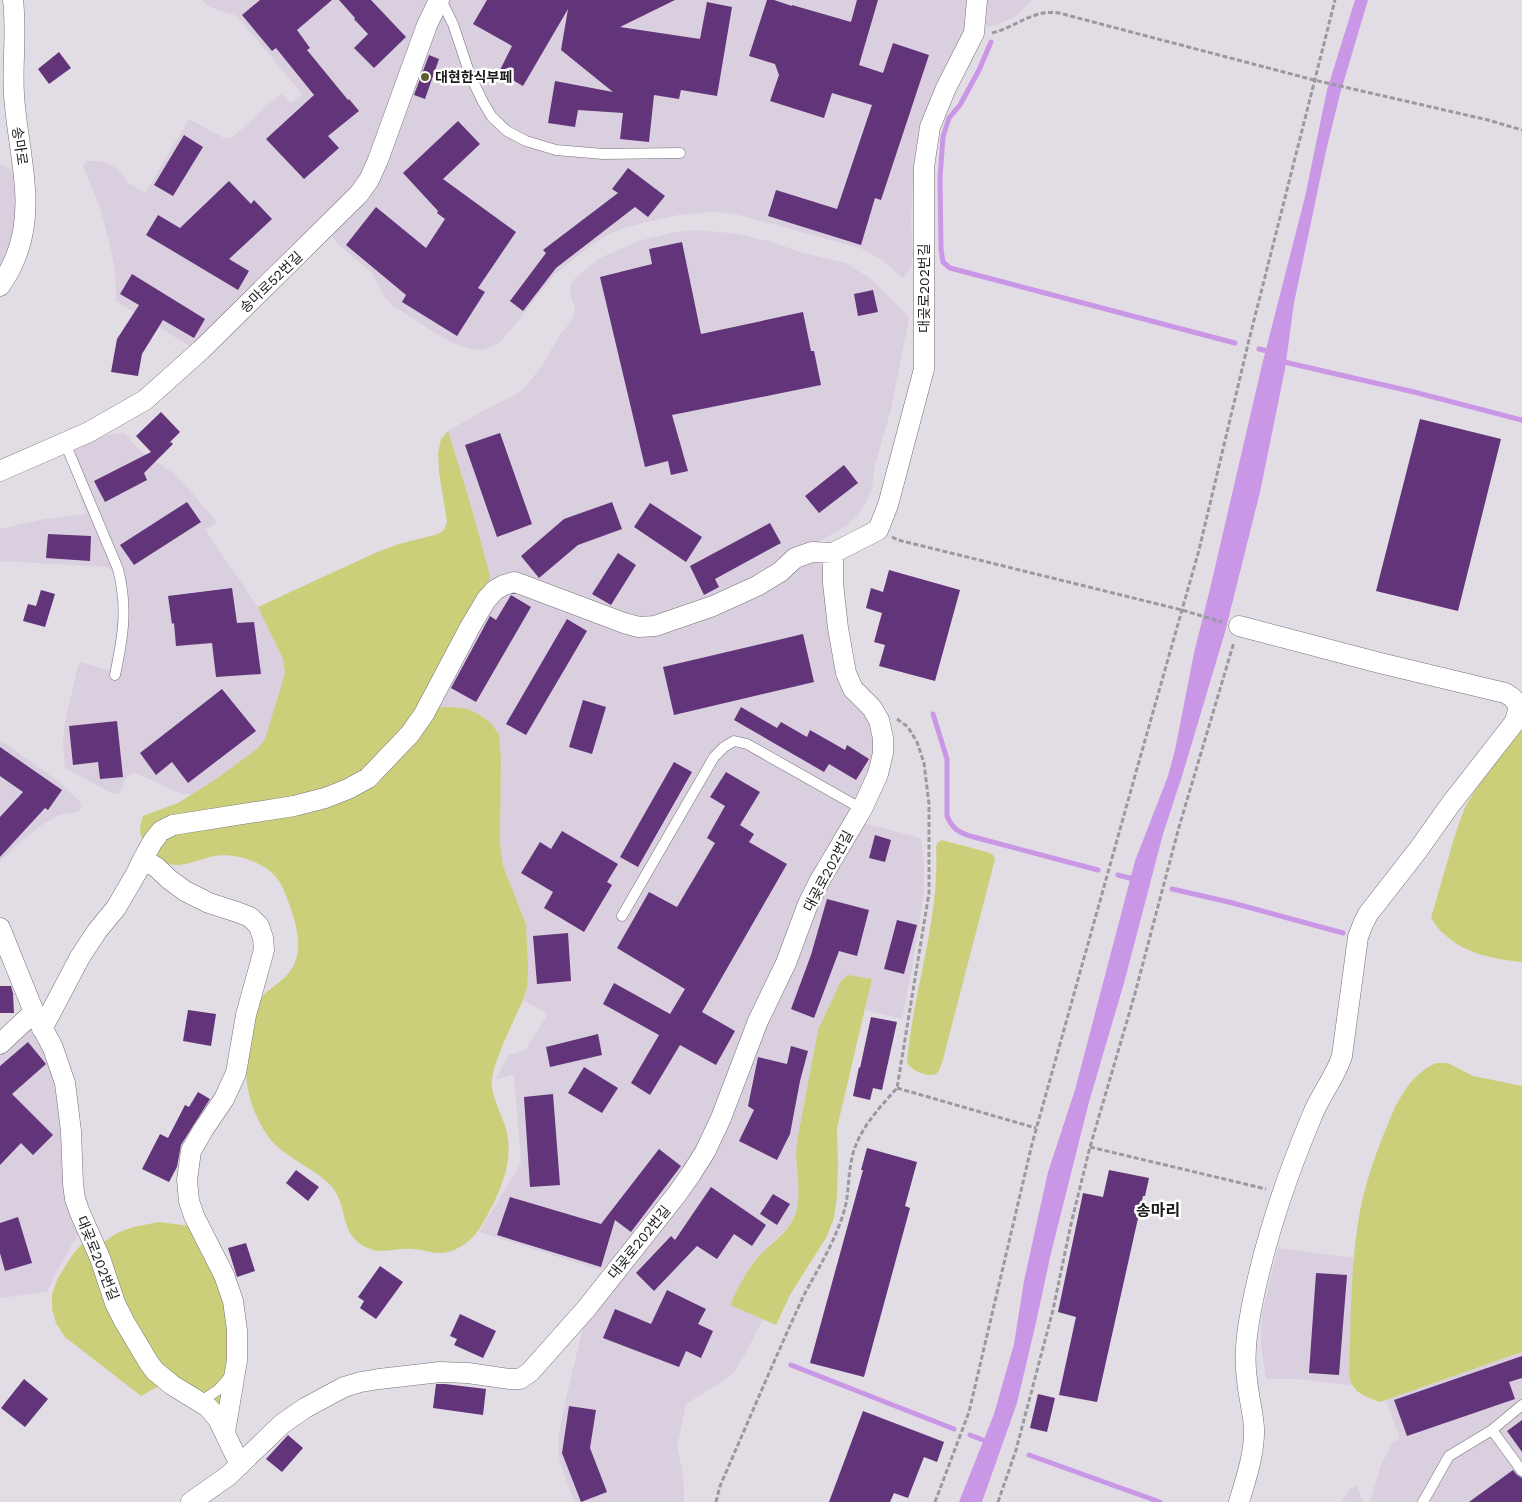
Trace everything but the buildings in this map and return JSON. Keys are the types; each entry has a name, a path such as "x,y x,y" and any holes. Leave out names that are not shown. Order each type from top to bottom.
{"street":[{"name":"송마로","path":"0,286 17,256 24,222 26,199 14,93 15,18 13,0"},
{"name":"송마로52번길","path":"0,471 89,432 145,400 201,350 359,194 369,180 378,160 426,25 440,0"},
{"name":"대곶로202번길","path":"878,530 888,505 924,369 924,167 930,127 946,88 974,33 977,0"},
{"path":"0,1044 38,1020 97,931 116,908 153,841 161,831 173,825 294,806 325,798 348,789 368,778 410,734 424,714 470,627 486,600 495,590 514,582 624,623 639,627 655,626 713,606 757,586 780,572 795,558 812,552 833,553 878,530"},
{"name":"대곶로202번길","path":"191,1502 228,1476 264,1440 297,1413 325,1396 352,1385 379,1379 440,1372 520,1379 530,1372 586,1309 692,1174 721,1118 758,1021 786,963 808,904 862,809 878,774 883,753 883,738 879,720 872,708 853,689 846,673 833,583 833,553"},
{"path":"1239,626 1380,663 1506,693 1514,698 1518,706 1518,713 1514,723 1368,914 1358,937 1343,1048 1338,1067 1318,1102 1284,1193 1263,1257 1253,1302 1246,1371 1254,1429 1253,1443 1240,1502"},
{"path":"143,859 186,891 209,903 250,917 258,926 263,938 264,950 246,1015 236,1073 224,1099 191,1151 187,1180 189,1202 194,1216 224,1275 233,1301 237,1330 235,1371 226,1432"},
{"name":"대곶로202번길","path":"0,928 38,1020 53,1048 64,1083 71,1131 75,1199 100,1258 115,1303 134,1338 155,1370 172,1385 213,1412 226,1432 240,1465"}],"lane":[{"name":"송마로52번길","path":"440,0 454,24 470,75 483,102 492,117 507,131 526,141 556,150 603,154 680,153"},
{"path":"65,443 118,569 123,587 125,604 124,625 116,676"},
{"path":"622,916 714,757 724,747 734,741 747,744 862,809"},
{"path":"200,1402 218,1390 235,1371"},
{"path":"1423,1502 1449,1456 1492,1430 1522,1405"},
{"path":"1492,1430 1522,1470"}],"path":[{"path":"935,1502 969,1412 1036,1128 1200,550 1248,344 1335,0"},
{"path":"974,33 991,33 1005,30 1038,13 1059,13 1314,80 1522,130"},
{"path":"878,530 898,540 1182,610 1239,626 1179,827 1134,997 1090,1147 1053,1310 1016,1450 998,1502"},
{"path":"716,1502 720,1486 769,1374 808,1289 834,1239 846,1199 850,1166 855,1148 876,1112 897,1088 929,894 929,804 924,763 917,742 908,727 896,718 872,708"},
{"path":"897,1088 1036,1128"},
{"path":"1090,1147 1284,1193"}],"shaded area":[{"path":"201,0 426,0 430,5 359,183 194,349 116,301 115,269 110,245 100,208 83,166 86,161 99,161 110,164 130,184 145,193 189,119 224,138 232,138 281,93 291,103 302,94 237,16 212,8"},
{"path":"447,0 972,0 970,17 924,119 917,145 911,220 913,254 911,268 903,278 880,259 863,249 743,216 713,212 678,215 626,227 607,235 590,246 555,274 498,344 482,350 460,346 448,341 392,305 385,298 372,273 338,244 330,234 367,195"},
{"path":"982,0 1032,0 1013,18 987,26 984,22"},
{"path":"1355,0 1368,0 1340,94 1326,151 1294,303 1285,369 1260,492 1225,632 1163,834 1124,983 1089,1102 1051,1253 1017,1403 982,1502 959,1502 994,1414 1014,1344 1024,1281 1048,1172 1075,1090 1135,861 1168,776 1175,750 1194,653 1262,365 1305,197 1327,90"},
{"path":"0,164 14,171 18,191 16,234 0,270"},
{"path":"691,230 737,234 846,263 871,279 909,317 891,409 874,469 872,489 858,515 846,526 820,541 827,612 838,674 842,689 849,701 865,717 873,729 873,765 690,1163 607,1266 603,1269 597,1269 479,1232 521,1163 514,1075 496,1079 508,1055 525,1050 548,1014 523,1000 527,988 526,924 503,866 500,842 501,759 424,708 490,575 448,431 515,395 527,385 572,320 575,310 570,293 571,284 577,276 600,258 639,241"},
{"path":"125,433 134,445 146,455 173,473 217,522 205,530 258,607 283,659 285,673 265,739 258,748 192,794 181,794 136,773 128,775 119,794 111,793 65,768 63,743 65,722 80,662 109,670 115,644 118,609 115,575 108,567 0,561 0,529 45,519 86,514 71,468 62,452 104,435"},
{"path":"0,740 58,781 82,804 79,812 59,815 40,826 17,844 0,862"},
{"path":"863,823 921,838 924,864 924,893 902,1019 865,1010 872,979 818,1030 798,1136 796,1154 799,1200 790,1225 753,1262 730,1305 763,1319 743,1358 734,1372 726,1379 686,1404 677,1447 683,1473 684,1502 574,1502 560,1462 558,1449 564,1407 585,1319 662,1223 816,900"},
{"path":"31,1024 54,1072 80,1231 57,1270 47,1292 0,1298 0,1052"},
{"path":"1278,1248 1354,1258 1349,1377 1351,1385 1298,1379 1266,1379 1261,1345 1262,1314"},
{"path":"1522,1352 1522,1502 1370,1502 1381,1465 1392,1444 1400,1438 1386,1400"},
{"path":"1357,1486 1363,1502 1341,1502 1351,1488"}],"green space":[{"path":"448,431 490,575 487,586 424,708 454,707 468,709 491,723 499,735 501,759 500,842 503,866 526,924 527,988 494,1068 492,1087 494,1098 506,1129 508,1154 507,1166 500,1190 483,1223 476,1234 466,1243 448,1252 437,1253 408,1249 380,1251 372,1250 355,1240 347,1226 337,1194 332,1187 316,1173 281,1150 267,1135 253,1108 249,1094 246,1066 247,1052 258,1003 293,967 298,949 297,929 281,884 269,870 255,862 239,857 222,855 176,865 164,862 148,848 141,836 140,828 143,816 178,803 219,777 258,748 265,739 285,673 283,659 258,607 375,553 399,544 438,534 444,530 447,522 438,453 441,439"},
{"path":"1522,728 1522,962 1491,957 1471,951 1452,941 1437,927 1431,918 1465,807 1479,784"},
{"path":"942,840 990,853 995,859 942,1063 936,1074 929,1075 916,1071 907,1063 934,901 936,846"},
{"path":"848,975 872,979 837,1128 837,1197 834,1218 827,1236 790,1295 776,1325 730,1305 750,1267 789,1226 796,1212 798,1136 818,1030 841,981"},
{"path":"1436,1063 1448,1063 1473,1076 1522,1086 1522,1352 1380,1402 1357,1391 1349,1377 1353,1273 1360,1211 1375,1156 1396,1106 1412,1081"},
{"path":"159,1222 190,1226 230,1305 224,1417 174,1381 141,1396 65,1337 56,1323 52,1309 52,1294 58,1278 81,1245 104,1242 117,1233 133,1227"}],"waterway":[{"path":"991,42 979,70 960,105 949,118 943,137 940,178 941,249 943,262 950,268 1235,343"},
{"path":"1259,349 1271,352"},
{"path":"1280,361 1414,392 1522,420"},
{"path":"933,714 947,759 947,816 956,829 970,836 1098,870"},
{"path":"1118,875 1137,880"},
{"path":"1172,889 1229,902 1343,933"},
{"path":"791,1365 954,1429"},
{"path":"970,1435 988,1442"},
{"path":"1029,1455 1160,1502"}],"place":[{"name":"대현한식부페","path":"425,77"}],"district":[{"name":"송마리","path":"1158,1210"}]}
